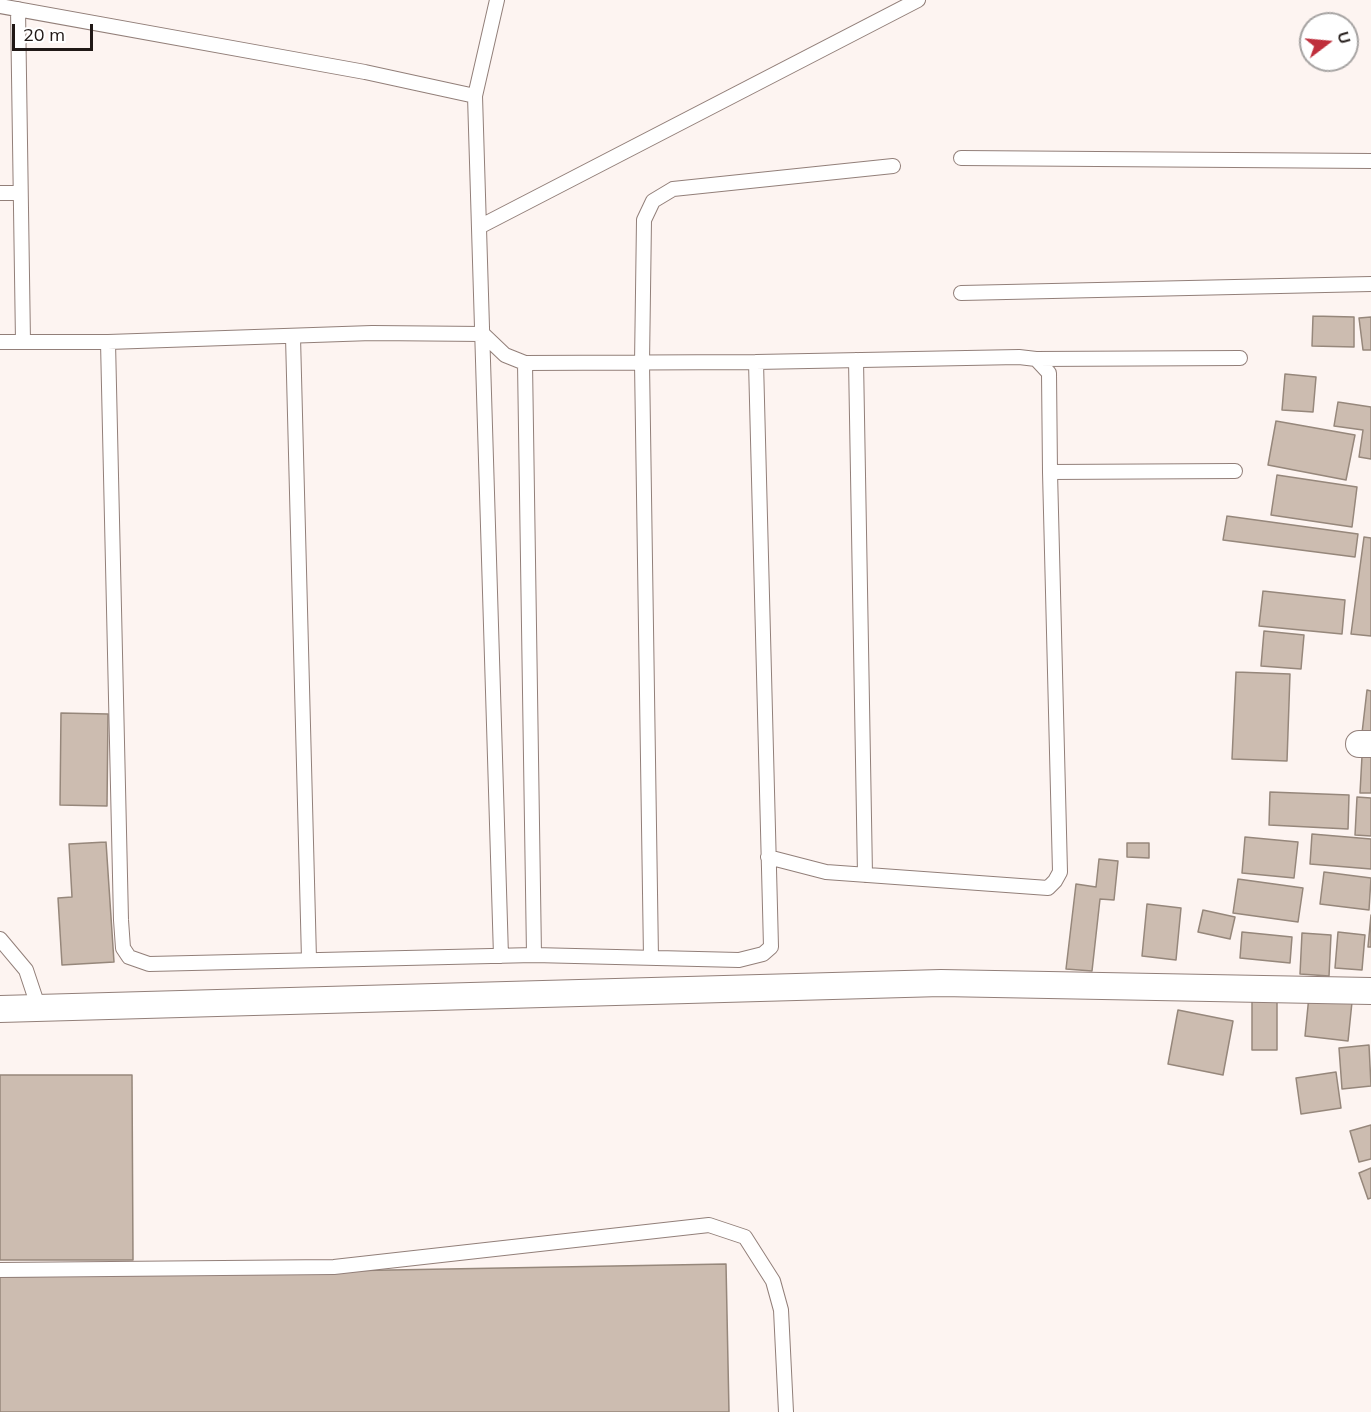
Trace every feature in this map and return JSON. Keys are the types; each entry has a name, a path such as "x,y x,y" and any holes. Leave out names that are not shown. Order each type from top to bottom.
{"street":[{"path":"0,1009 38,1006 941,983 1371,991"}],"lane":[{"path":"497,0 475,96 501,956"},
{"path":"479,227 918,0"},
{"path":"0,6 365,72 475,96"},
{"path":"18,9 22,342"},
{"path":"960,158 1371,161"},
{"path":"651,958 642,363 644,220 653,201 673,189 892,166"},
{"path":"0,193 20,193"},
{"path":"961,293 1371,284"},
{"path":"0,342 108,342 372,333 483,334 505,355 525,363 1240,358"},
{"path":"293,337 309,959"},
{"path":"108,342 123,948 129,957 148,963 534,955 740,960 763,954 771,947 756,362"},
{"path":"768,857 826,872 1048,888 1060,872 1049,373 1036,359"},
{"path":"856,360 865,874"},
{"path":"525,363 534,955"},
{"path":"1050,472 1234,471"},
{"path":"0,939 26,970 38,1006"},
{"path":"0,1270 334,1267 709,1225 745,1237 773,1281 782,1310 786,1412"}],"building":[{"path":"1313,316 1354,317 1354,347 1312,346"},
{"path":"1371,317 1371,350 1363,350 1359,318"},
{"path":"1285,374 1316,377 1313,412 1282,410"},
{"path":"1338,402 1371,407 1371,459 1359,457 1363,430 1334,426"},
{"path":"1276,421 1355,435 1346,480 1268,465"},
{"path":"1277,475 1357,487 1352,527 1271,515"},
{"path":"1227,516 1358,534 1355,557 1223,540"},
{"path":"1364,537 1371,538 1371,636 1351,634"},
{"path":"1263,591 1345,600 1342,634 1259,626"},
{"path":"1264,631 1304,635 1301,669 1261,666"},
{"path":"1236,672 1290,674 1287,761 1232,759"},
{"path":"1367,690 1371,691 1371,734 1362,733"},
{"path":"61,713 108,714 107,806 60,805"},
{"path":"1362,756 1371,756 1371,793 1360,793"},
{"path":"1270,792 1349,795 1348,829 1269,825"},
{"path":"1357,797 1371,798 1371,836 1355,835"},
{"path":"1312,834 1371,839 1371,869 1310,864"},
{"path":"1245,837 1298,842 1294,878 1242,873"},
{"path":"106,842 114,962 62,965 58,898 72,897 69,844"},
{"path":"1127,843 1149,843 1149,858 1127,857"},
{"path":"1099,859 1118,861 1114,900 1100,899 1092,971 1066,969 1076,884 1096,887"},
{"path":"1324,872 1371,878 1369,910 1320,904"},
{"path":"1238,879 1303,888 1298,922 1233,913"},
{"path":"1147,904 1181,908 1176,960 1142,956"},
{"path":"1203,910 1235,917 1230,939 1198,932"},
{"path":"1371,915 1371,947 1368,947"},
{"path":"1242,932 1292,937 1290,963 1240,958"},
{"path":"1338,932 1365,935 1362,970 1335,968"},
{"path":"1302,933 1331,935 1329,976 1300,974"},
{"path":"1309,996 1352,1002 1348,1041 1305,1036"},
{"path":"1252,1000 1277,1000 1277,1050 1252,1050"},
{"path":"1178,1010 1233,1021 1223,1075 1168,1064"},
{"path":"1369,1045 1371,1086 1342,1089 1339,1048"},
{"path":"1336,1072 1341,1108 1301,1114 1296,1078"},
{"path":"0,1075 132,1075 133,1260 0,1260"},
{"path":"1371,1125 1371,1159 1359,1162 1350,1131"},
{"path":"1371,1168 1371,1198 1368,1199 1359,1173"},
{"path":"726,1264 729,1412 0,1412 0,1277"}]}
